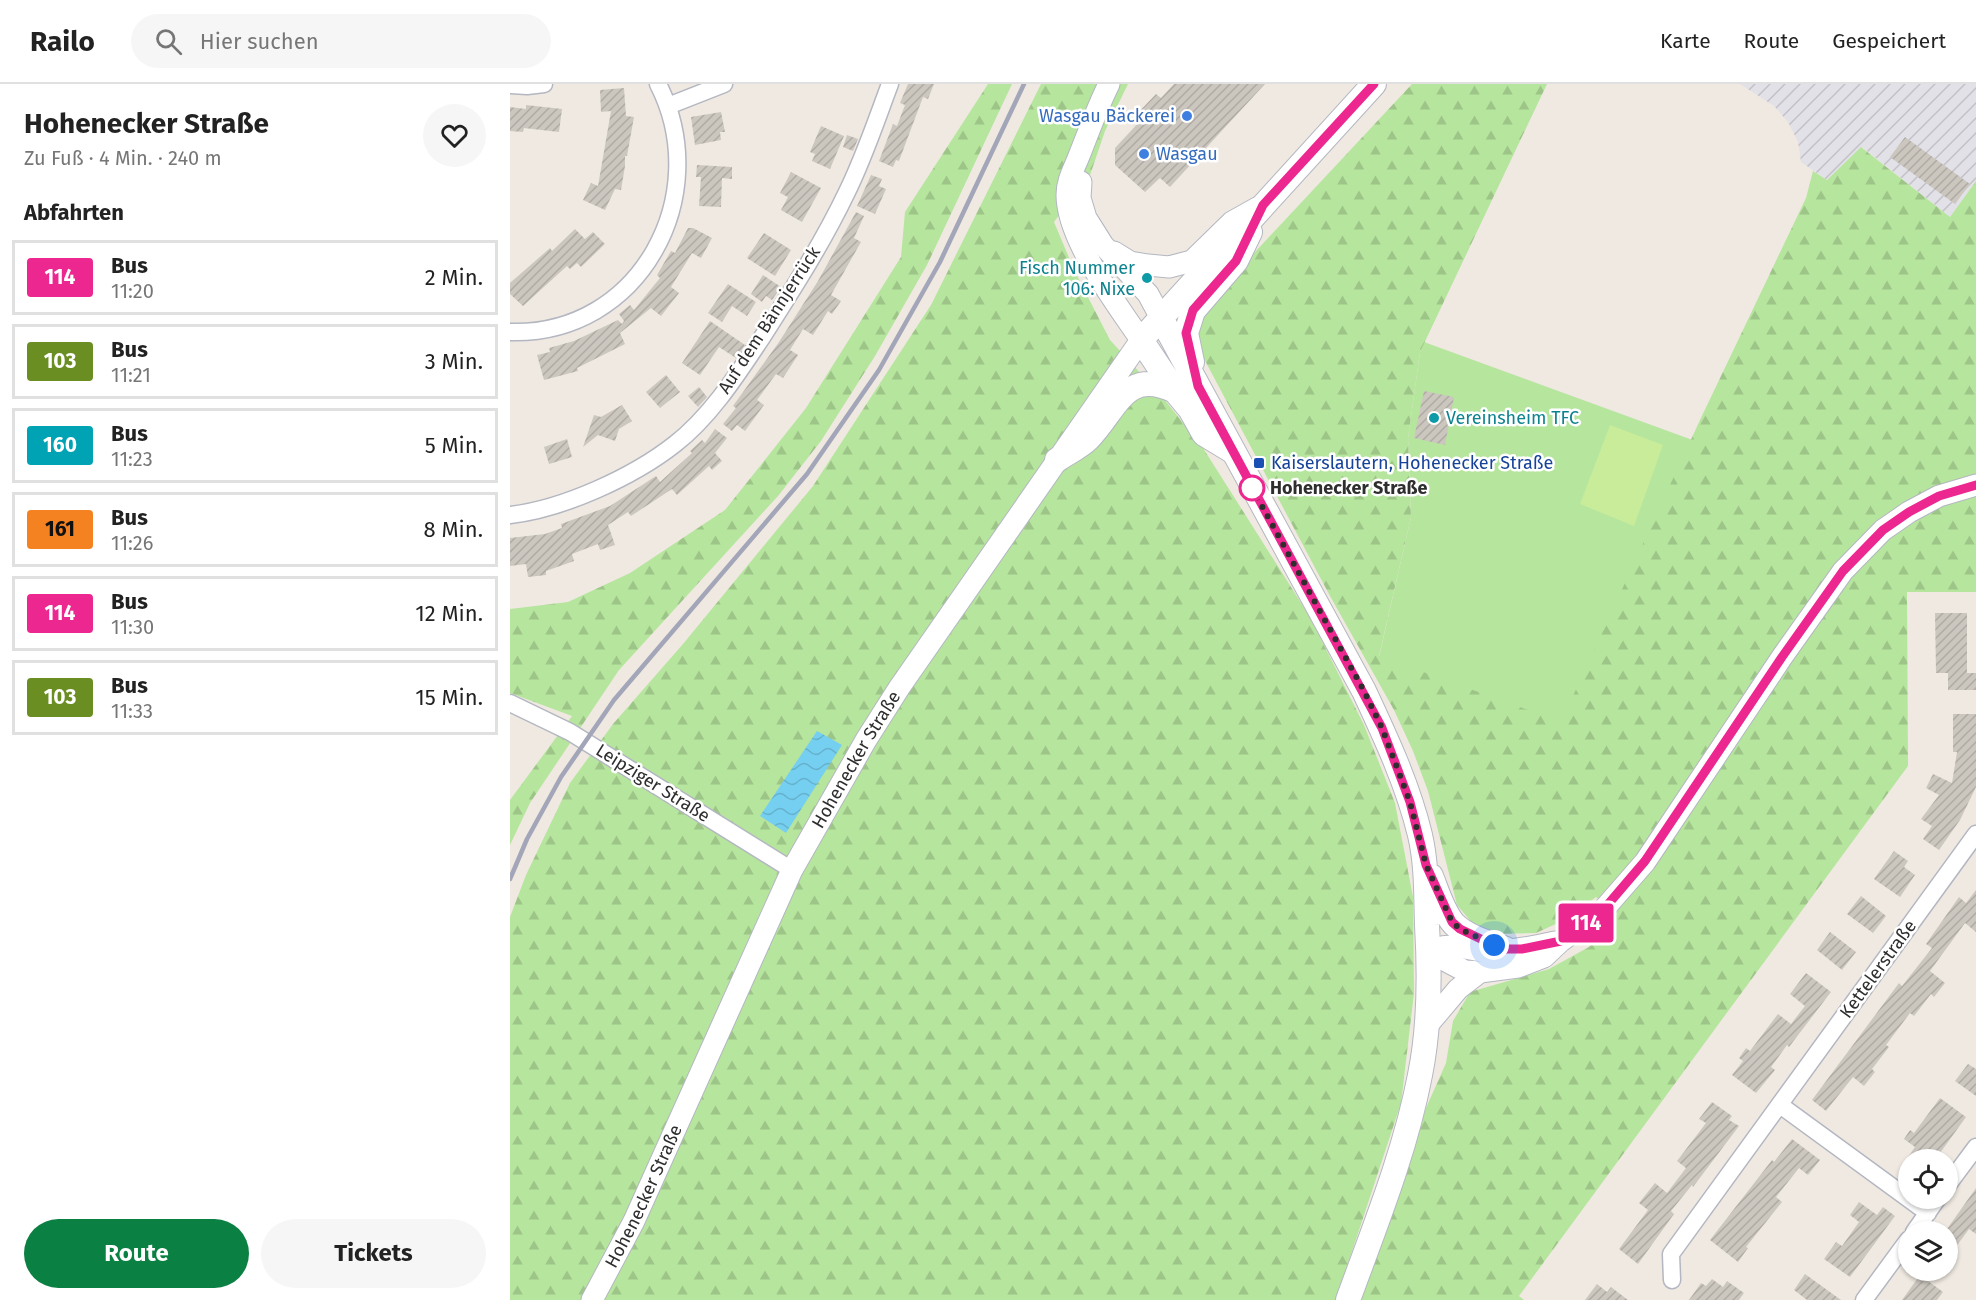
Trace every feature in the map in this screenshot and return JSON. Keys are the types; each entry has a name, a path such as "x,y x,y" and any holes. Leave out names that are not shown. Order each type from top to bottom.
{"main road":[{"name":"Hohenecker Straße","path":"1141,340 1374,84"},
{"path":"1186,388 1186,333 1193,310 1236,261 1263,205"},
{"path":"1161,318 1186,388 1190,409 1204,434 1233,452 1382,728 1410,802 1426,865 1452,922 1460,929 1506,949"},
{"path":"1141,340 1186,388"},
{"path":"1057,460 1088,439 1115,403 1130,388 1150,384 1186,388"},
{"path":"1348,1300 1400,1159 1420,1074 1430,976 1426,865"}],"street":[{"path":"510,85 544,84"},
{"path":"510,332 553,328 585,318 613,299 640,274 664,235 672,214 676,191 677,151 668,106 658,84"},
{"path":"668,106 724,84"},
{"name":"Auf dem Bännjerrück","path":"510,515 534,512 576,497 636,470 676,444 713,406 744,365 806,268 846,194 872,135 890,84"},
{"path":"1109,84 1070,176 1066,194 1069,217 1079,244 1141,340"},
{"path":"1079,157 1080,198 1086,218 1103,245 1148,294 1161,318"},
{"path":"1103,245 1130,262 1169,267 1192,261 1232,222 1263,205"},
{"name":"Hohenecker Straße","path":"592,1300 634,1221 792,870 866,740 899,688 1141,340"},
{"path":"1430,952 1465,971 1480,972 1518,967 1544,957 1561,941 1604,909 1645,861 1782,657 1843,571 1883,530 1909,512 1939,496 1976,485"},
{"name":"Leipziger Straße","path":"510,703 570,732 792,870"},
{"name":"Kettelerstraße","path":"1672,1280 1671,1254 1976,834"},
{"path":"1430,952 1439,947 1455,945 1484,951 1522,949 1561,941"},
{"path":"1426,1027 1458,989 1480,972"},
{"path":"1780,1105 1928,1213"},
{"path":"1958,1171 1976,1147"},
{"path":"1922,1221 1931,1209"},
{"path":"1864,1300 1898,1254"}],"shaded area":[{"path":"1740,84 1976,84 1976,181 1950,217 1862,147 1827,180 1801,162 1798,142 1788,122 1774,106"}],"green space":[{"path":"988,84 1012,84 927,265 875,356 821,441 778,496 619,670 530,803 510,845 510,800 572,716 510,693 510,609 568,602 630,573 725,510 806,408 901,257 905,212"},
{"path":"1041,84 1128,84 1105,131 1090,175 1054,222 1075,272 1110,340 1164,399 1203,448 1310,617 1364,725 1395,803 1413,897 1414,993 1401,1103 1336,1300 510,1300 510,917 526,875 570,783 613,724 683,644 813,486 931,305"},
{"path":"1412,84 1547,84 1420,352 1408,438 1411,517 1379,656 1561,722 1700,420 1806,198 1813,171 1827,180 1861,147 1950,217 1976,181 1976,592 1907,592 1908,766 1519,1296 1524,1300 1360,1300 1407,1170 1426,1108 1446,1063 1453,1021 1470,992 1549,969 1589,947 1617,914 1596,897 1569,918 1536,933 1498,934 1474,925 1457,905 1428,791 1413,751 1394,710 1330,596 1202,355 1199,338 1201,319 1212,298"},
{"path":"1861,147 1664,800 1379,657 1411,517 1408,438 1420,352 1424,342 1698,442"},
{"path":"1610,425 1663,445 1634,526 1580,504"}],"water":[{"path":"817,731 842,745 786,833 760,816"}],"building":[{"path":"908,84 934,84 928,99 923,97 899,161 896,160 893,167 879,161 893,124 897,126 905,105 900,103"},
{"path":"1174,84 1265,84 1170,187 1160,178 1145,192 1115,165 1115,148 1140,121 1135,116 1156,94 1161,98"},
{"path":"624,88 626,116 634,117 627,156 625,156 621,190 615,189 605,210 583,200 591,183 598,186 611,111 601,112 600,90"},
{"path":"526,105 562,109 559,132 524,128 523,132 510,131 510,107 526,109"},
{"path":"721,112 725,132 720,132 721,140 695,145 691,117"},
{"path":"821,126 844,136 830,169 812,161 815,154 810,152"},
{"path":"847,135 858,139 853,151 843,147"},
{"path":"1905,137 1970,184 1955,204 1890,157"},
{"path":"697,165 732,167 732,179 722,178 721,207 699,206 701,177 696,177"},
{"path":"791,172 821,188 802,222 781,210 788,197 780,193"},
{"path":"871,175 882,179 879,186 886,189 875,214 857,206"},
{"path":"856,212 864,216 854,238 861,242 831,295 841,301 832,314 828,311 813,335 803,329 790,350 798,355 783,378 776,374 757,400 764,405 745,431 737,425 732,431 723,424 736,408 733,406 779,342 818,281"},
{"path":"688,228 693,228 712,238 701,258 692,253 671,287 679,293 661,316 651,308 620,333 625,344 577,368 578,371 544,380 537,355 550,352 549,348 574,341 618,320 622,324 624,321 619,314 630,305 634,310 660,278 657,275 671,251 675,253"},
{"path":"575,229 585,239 593,232 605,244 581,267 577,263 570,269 567,266 523,306 510,294 510,283 550,248 552,251"},
{"path":"764,233 791,250 775,276 747,258"},
{"path":"763,275 781,287 772,300 766,296 762,302 751,294"},
{"path":"728,284 756,302 747,316 732,306 722,322 708,313"},
{"path":"710,321 745,345 736,358 719,347 700,375 682,363"},
{"path":"666,375 680,392 660,408 646,392"},
{"path":"699,387 707,397 698,407 688,396"},
{"name":"Vereinsheim TFC","path":"1424,391 1454,397 1445,445 1414,438"},
{"path":"622,405 632,421 619,429 615,441 598,435 583,447 594,415 601,417"},
{"path":"715,429 727,438 715,453 722,461 712,470 709,466 677,495 672,489 631,516 628,512 608,525 615,545 600,550 598,544 572,554 574,561 546,571 546,575 528,577 526,564 510,566 510,538 545,534 562,528 561,524 610,506 656,476 660,482 692,453 690,451 702,440 705,443"},
{"path":"567,439 572,457 549,464 544,447"},
{"path":"1935,613 1967,613 1967,673 1976,673 1976,690 1948,690 1948,673 1936,673"},
{"path":"1953,714 1976,714 1976,787 1960,820 1939,850 1923,839 1932,826 1921,819 1939,795 1926,788 1933,774 1952,783 1957,752 1953,752"},
{"path":"1894,851 1908,861 1904,867 1915,875 1900,897 1874,879"},
{"path":"1976,890 1976,932 1965,923 1930,971 1945,983 1934,997 1931,994 1914,1016 1910,1013 1886,1045 1889,1047 1872,1069 1875,1072 1864,1086 1853,1077 1826,1111 1812,1100 1899,983 1902,986 1932,948 1926,944 1959,897 1966,903"},
{"path":"1861,896 1886,916 1873,933 1847,914"},
{"path":"1830,932 1856,952 1842,970 1817,950"},
{"path":"1806,973 1831,992 1789,1047 1787,1045 1771,1067 1775,1070 1756,1093 1732,1075 1743,1061 1739,1058 1746,1048 1750,1051 1778,1014 1791,1024 1805,1006 1790,994"},
{"path":"1968,1064 1976,1069 1976,1096 1955,1081"},
{"path":"1940,1098 1966,1117 1943,1149 1914,1149 1915,1147 1904,1139 1910,1130 1914,1133"},
{"path":"1712,1102 1732,1116 1729,1120 1739,1126 1693,1187 1692,1185 1671,1211 1674,1214 1638,1264 1619,1249 1648,1210 1639,1203 1655,1183 1667,1193 1686,1168 1677,1161 1706,1123 1699,1119"},
{"path":"1792,1139 1820,1160 1808,1175 1799,1168 1776,1197 1782,1202 1746,1247 1748,1248 1738,1262 1710,1240 1772,1160 1774,1162"},
{"path":"1976,1188 1976,1234 1969,1229 1958,1244 1958,1221 1953,1221"},
{"path":"1859,1202 1877,1215 1883,1207 1895,1216 1850,1277 1824,1259 1836,1242 1842,1246 1859,1222 1850,1215"},
{"path":"1805,1274 1841,1300 1807,1300 1794,1290"},
{"path":"1712,1279 1723,1287 1727,1281 1744,1293 1739,1300 1689,1300 1701,1283 1706,1286"},
{"path":"1916,1281 1928,1281 1943,1292 1937,1300 1902,1300"},
{"path":"1597,1284 1607,1292 1611,1287 1628,1300 1585,1300"}],"railway":[{"path":"510,879 527,839 561,777 614,700 807,474 879,370 940,262 1024,84"}],"bus line":[{"name":"114","path":"1374,84 1263,205 1236,261 1193,310 1186,333 1198,386 1382,728 1410,802 1426,865 1452,922 1460,929 1506,949 1522,949 1561,941 1604,909 1645,861 1782,657 1843,571 1883,530 1909,512 1939,496 1976,485"}],"place":[{"name":"Wasgau Bäckerei","path":"1187,116"},
{"name":"Wasgau","path":"1144,154"},
{"name":"Fisch Nummer 106: Nixe","path":"1147,278"},
{"name":"Vereinsheim TFC","path":"1434,418"},
{"name":"Kaiserslautern, Hohenecker Straße","path":"1259,463"},
{"name":"Hohenecker Straße","path":"1252,488"}],"route":[{"path":"1252,488 1382,728 1410,802 1426,865 1452,922 1460,929 1494,945"}]}
